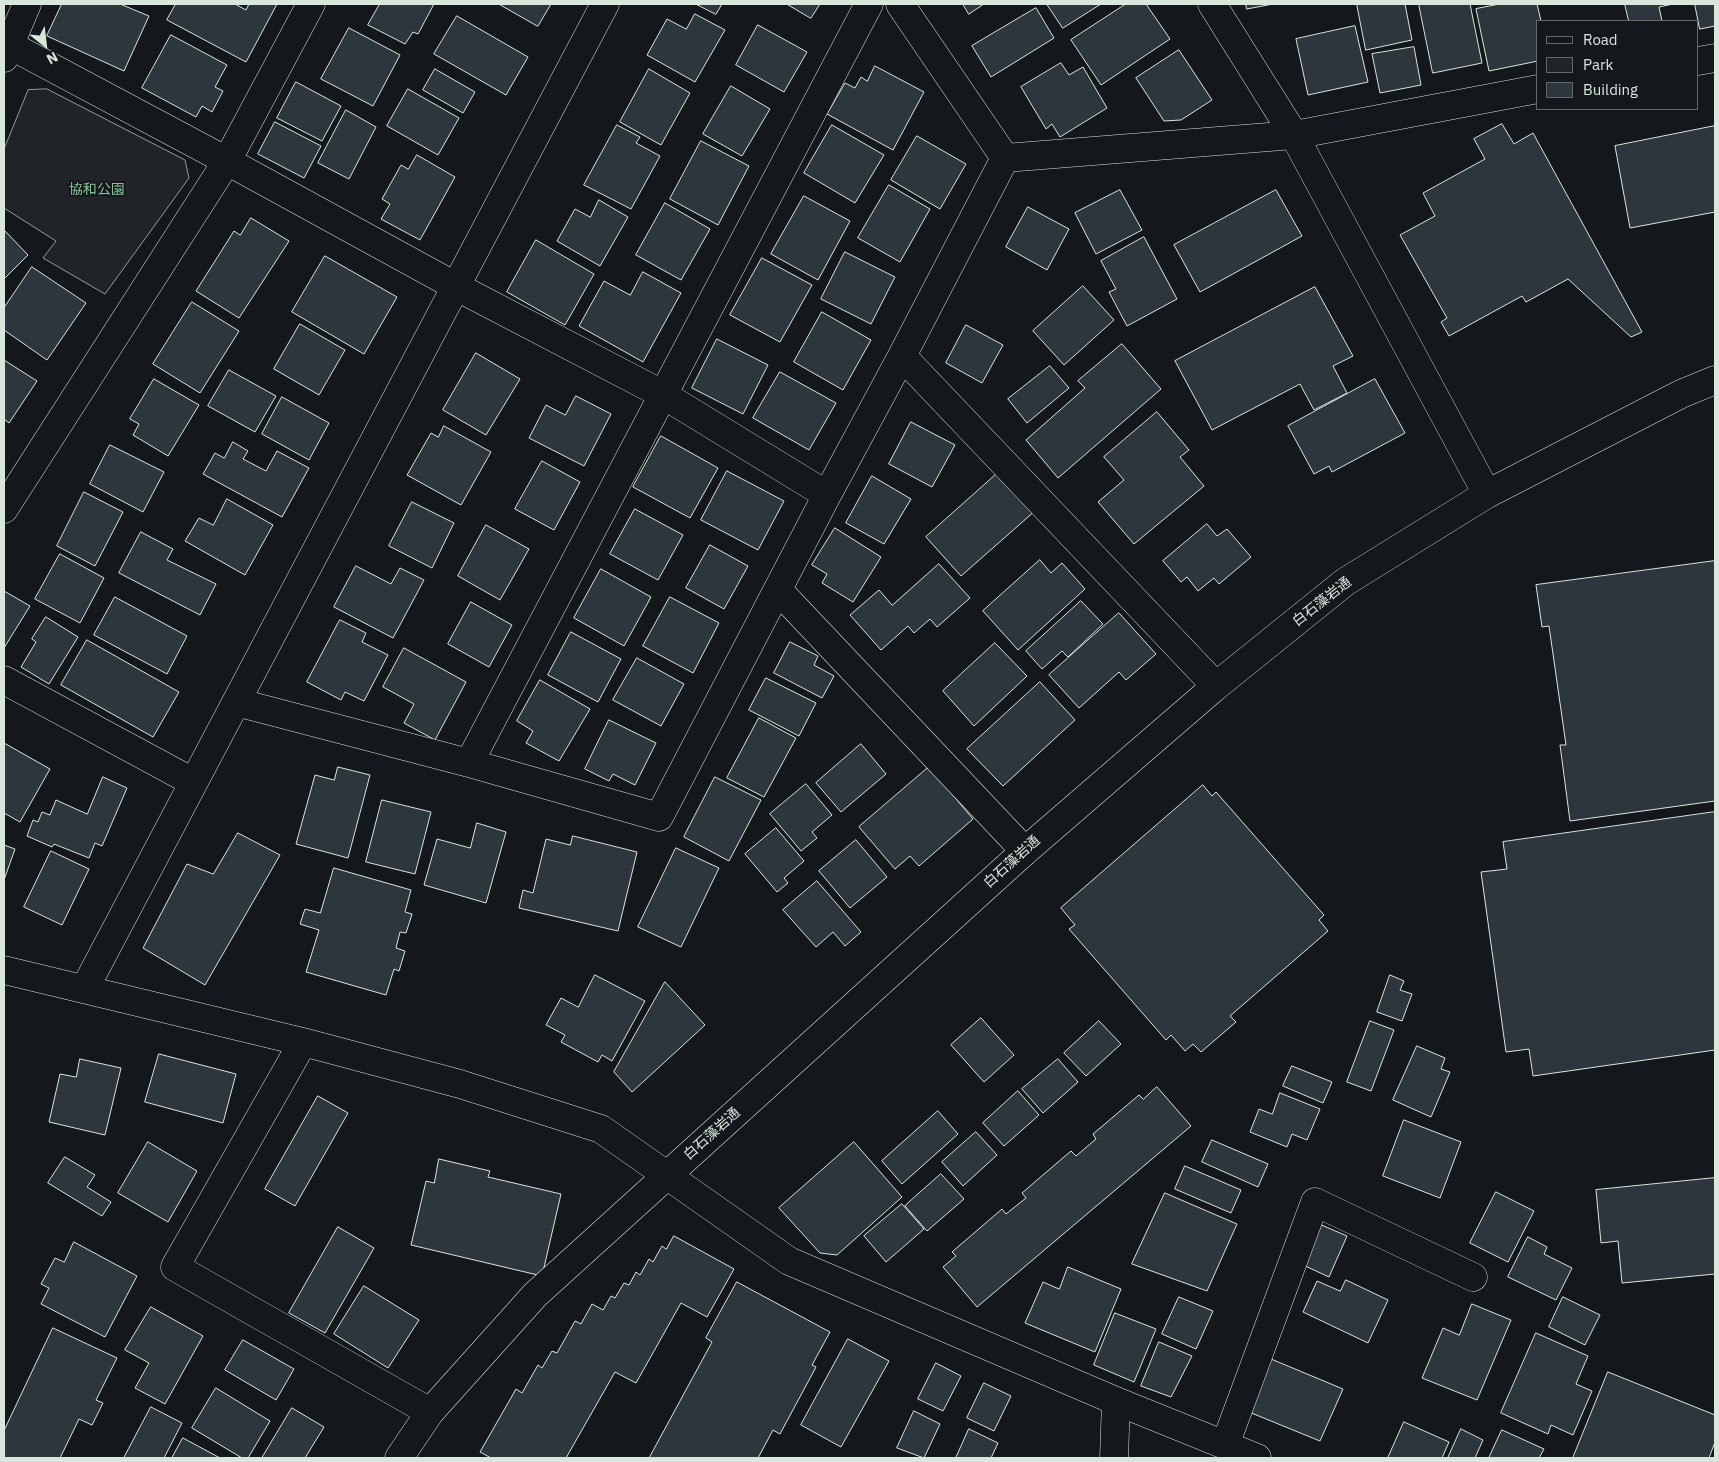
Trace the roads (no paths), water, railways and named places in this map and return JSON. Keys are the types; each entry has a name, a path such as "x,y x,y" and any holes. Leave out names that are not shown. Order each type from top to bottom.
{"street":[{"path":"27,4 6,48 228,161 457,288 662,394 827,495"},
{"path":"4,509 228,161 311,4"},
{"path":"85,988 457,288 605,4"},
{"path":"468,763 869,4"},
{"path":"900,4 1004,158"},
{"path":"1212,4 1294,135 1487,494"},
{"path":"1699,61 1715,58"},
{"path":"1004,158 1294,135 1536,89"},
{"path":"236,702 468,763 659,817 1004,158"},
{"path":"902,356 1216,686"},
{"name":"白石藻岩通","path":"399,1458 430,1412 535,1295 1025,851 1216,686 1345,582 1487,494 1680,394 1715,380"},
{"path":"779,591 1025,851"},
{"path":"4,680 193,782"},
{"path":"4,970 303,1042 460,1084 601,1129 790,1261 1116,1401 1258,1458"},
{"path":"303,1042 175,1267 430,1412"},
{"path":"1225,1445 1315,1202 1473,1277"},
{"path":"1114,1458 1116,1401"}],"park label":[{"name":"協和公園","path":"97,190"}]}
